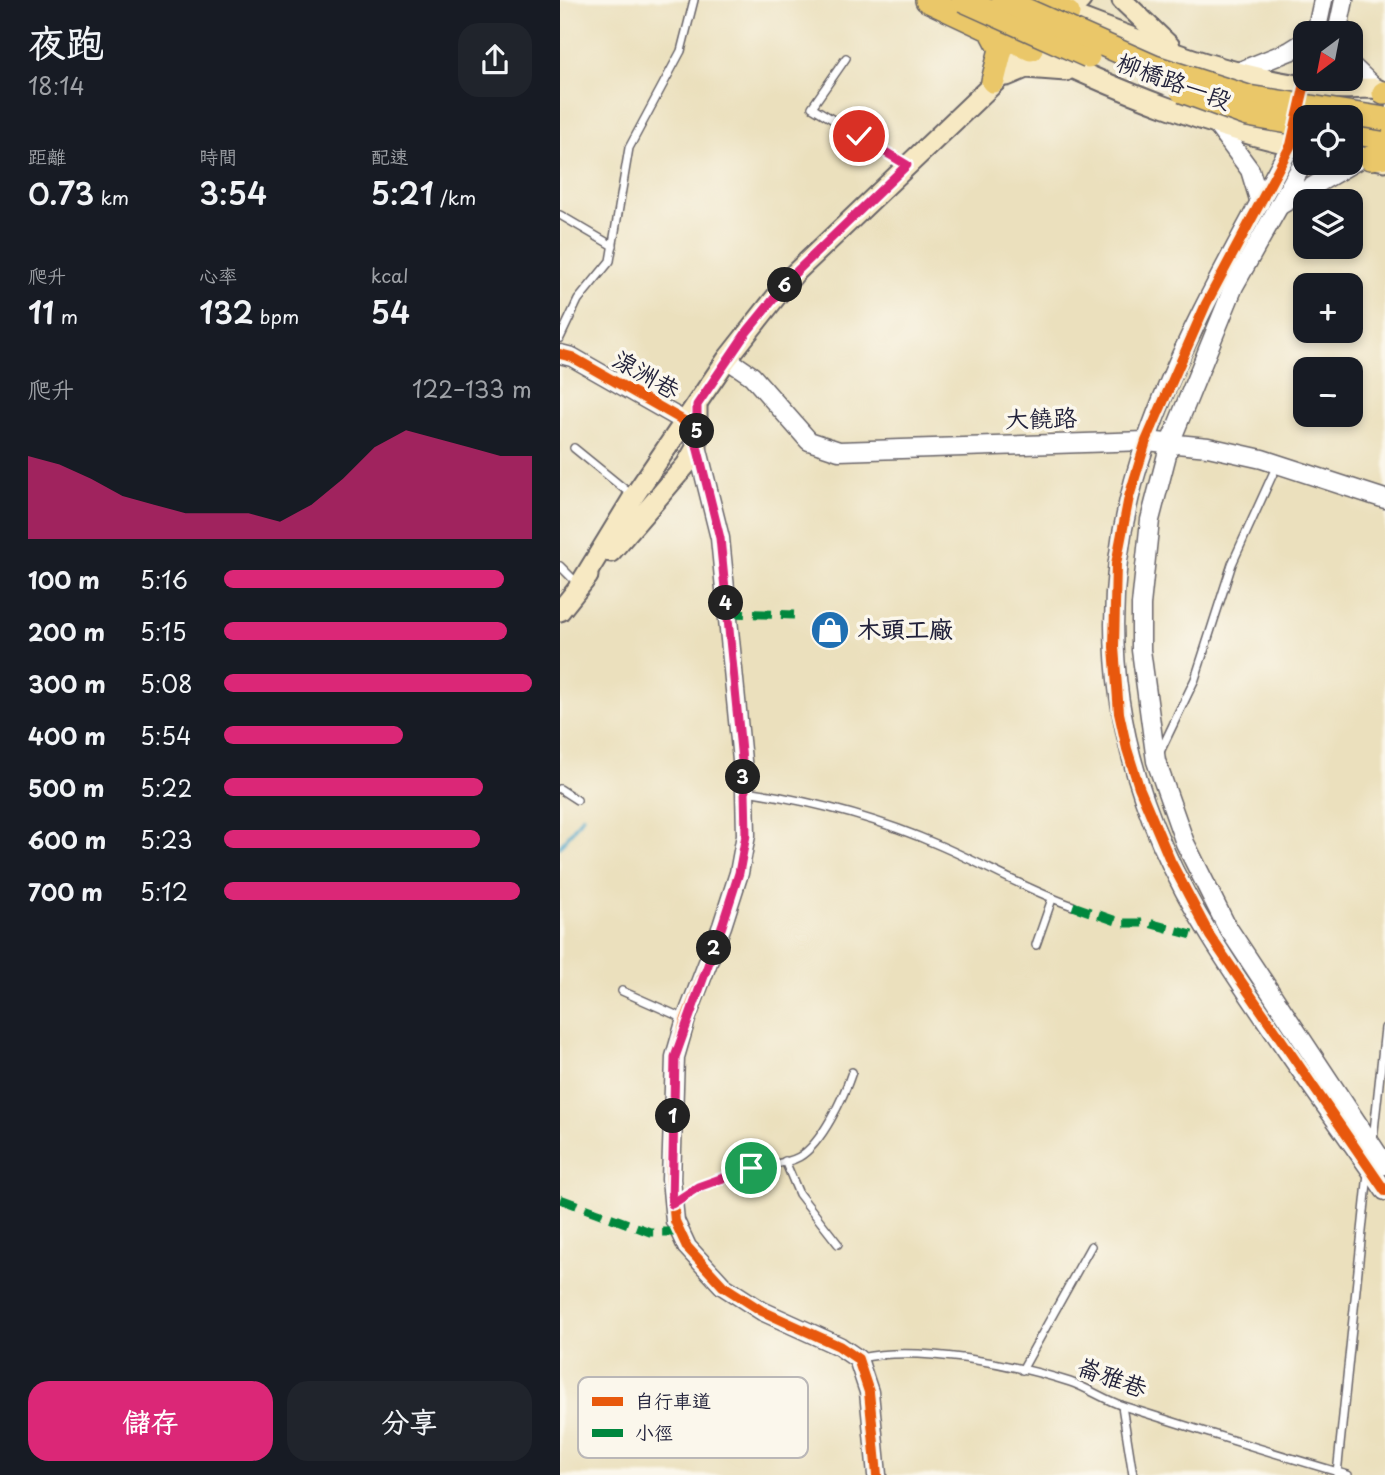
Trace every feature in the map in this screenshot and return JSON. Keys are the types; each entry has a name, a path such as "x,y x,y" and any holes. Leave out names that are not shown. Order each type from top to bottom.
{"highway":[{"path":"927,0 1031,49"},
{"path":"963,0 1139,76 1248,115 1293,123"},
{"path":"1003,0 1154,67 1225,90 1248,97 1385,119"},
{"path":"1041,0 1074,7"},
{"path":"991,30 1002,49 993,81"},
{"path":"1363,134 1385,138"}],"main road":[{"path":"1122,0 1146,26 1179,53"},
{"path":"579,586 634,496 727,359 794,274 993,81 1074,7"},
{"name":"柳橋路一段","path":"1074,7 1179,53 1240,71 1293,79"},
{"name":"柳橋路一段","path":"1031,49 1098,81 1216,124 1293,148"},
{"path":"993,81 1027,68 1059,69 1098,81"},
{"name":"柳橋路一段","path":"1363,89 1382,92"},
{"path":"560,611 686,465 697,446 691,413"}],"street":[{"path":"1318,21 1323,0"},
{"path":"1340,21 1344,0"},
{"path":"1240,71 1293,49"},
{"path":"1363,75 1382,92"},
{"path":"1216,124 1250,170 1259,203"},
{"path":"1279,206 1371,157"},
{"path":"1293,160 1259,203 1206,304 1146,441 1129,497 1116,564 1115,619 1119,713 1139,787 1170,860 1210,936 1377,1166"},
{"path":"1293,170 1279,206 1234,286 1170,443 1150,520 1141,605 1141,650 1156,761 1185,843 1226,925 1372,1146 1385,1191"},
{"name":"湶洲巷","path":"560,354 572,357 691,413"},
{"name":"大饒路","path":"727,359 751,376 809,440 839,451 1146,441 1170,443 1208,447 1278,463 1385,499"},
{"path":"697,446 720,538 745,791 746,835 739,873 675,1057 672,1204 675,1221 687,1247 723,1286 762,1311 839,1346 858,1359 869,1392 877,1475"}],"lane":[{"path":"560,338 578,300 610,261 629,148 681,51 694,0"},
{"path":"846,58 811,107 907,165"},
{"path":"560,215 613,246"},
{"path":"573,448 651,508"},
{"path":"1156,761 1195,680 1232,564 1278,463"},
{"path":"560,566 579,586"},
{"path":"560,789 578,800"},
{"path":"745,791 796,799 884,824 940,845 1052,899 1073,906"},
{"path":"1036,945 1052,899"},
{"path":"622,991 686,1019"},
{"path":"1372,1146 1385,1028"},
{"path":"672,1204 698,1187 805,1153 839,1107 852,1072"},
{"path":"785,1161 799,1194 838,1244"},
{"path":"1337,1474 1377,1166"},
{"path":"1022,1370 1091,1246"},
{"name":"崙雅巷","path":"858,1359 881,1353 922,1352 1022,1370 1070,1382 1122,1406 1337,1474 1348,1475"},
{"path":"1122,1406 1133,1475"}],"waterway":[{"path":"560,847 583,816"}],"marked path":[{"path":"727,613 794,615"},
{"path":"1073,906 1122,923 1149,923 1192,935"},
{"path":"560,1199 650,1232 679,1232"}],"cycle path":[{"path":"1303,91 1291,145 1206,304 1146,441 1129,497 1116,564 1114,647 1119,713 1127,749 1139,787 1170,860 1210,936 1385,1191"},
{"path":"560,354 572,357 686,422 697,446 720,538 745,791 746,835 739,873 675,1057 671,1179 675,1221 687,1247 723,1286 762,1311 839,1346 858,1359 869,1392 877,1475"}],"place":[{"name":"木頭工廠","path":"830,630"}],"route":[{"path":"751,1168 698,1187 672,1204 675,1057 739,873 746,835 745,791 720,538 697,446 697,405 746,333 794,274 907,165 859,136"}]}
